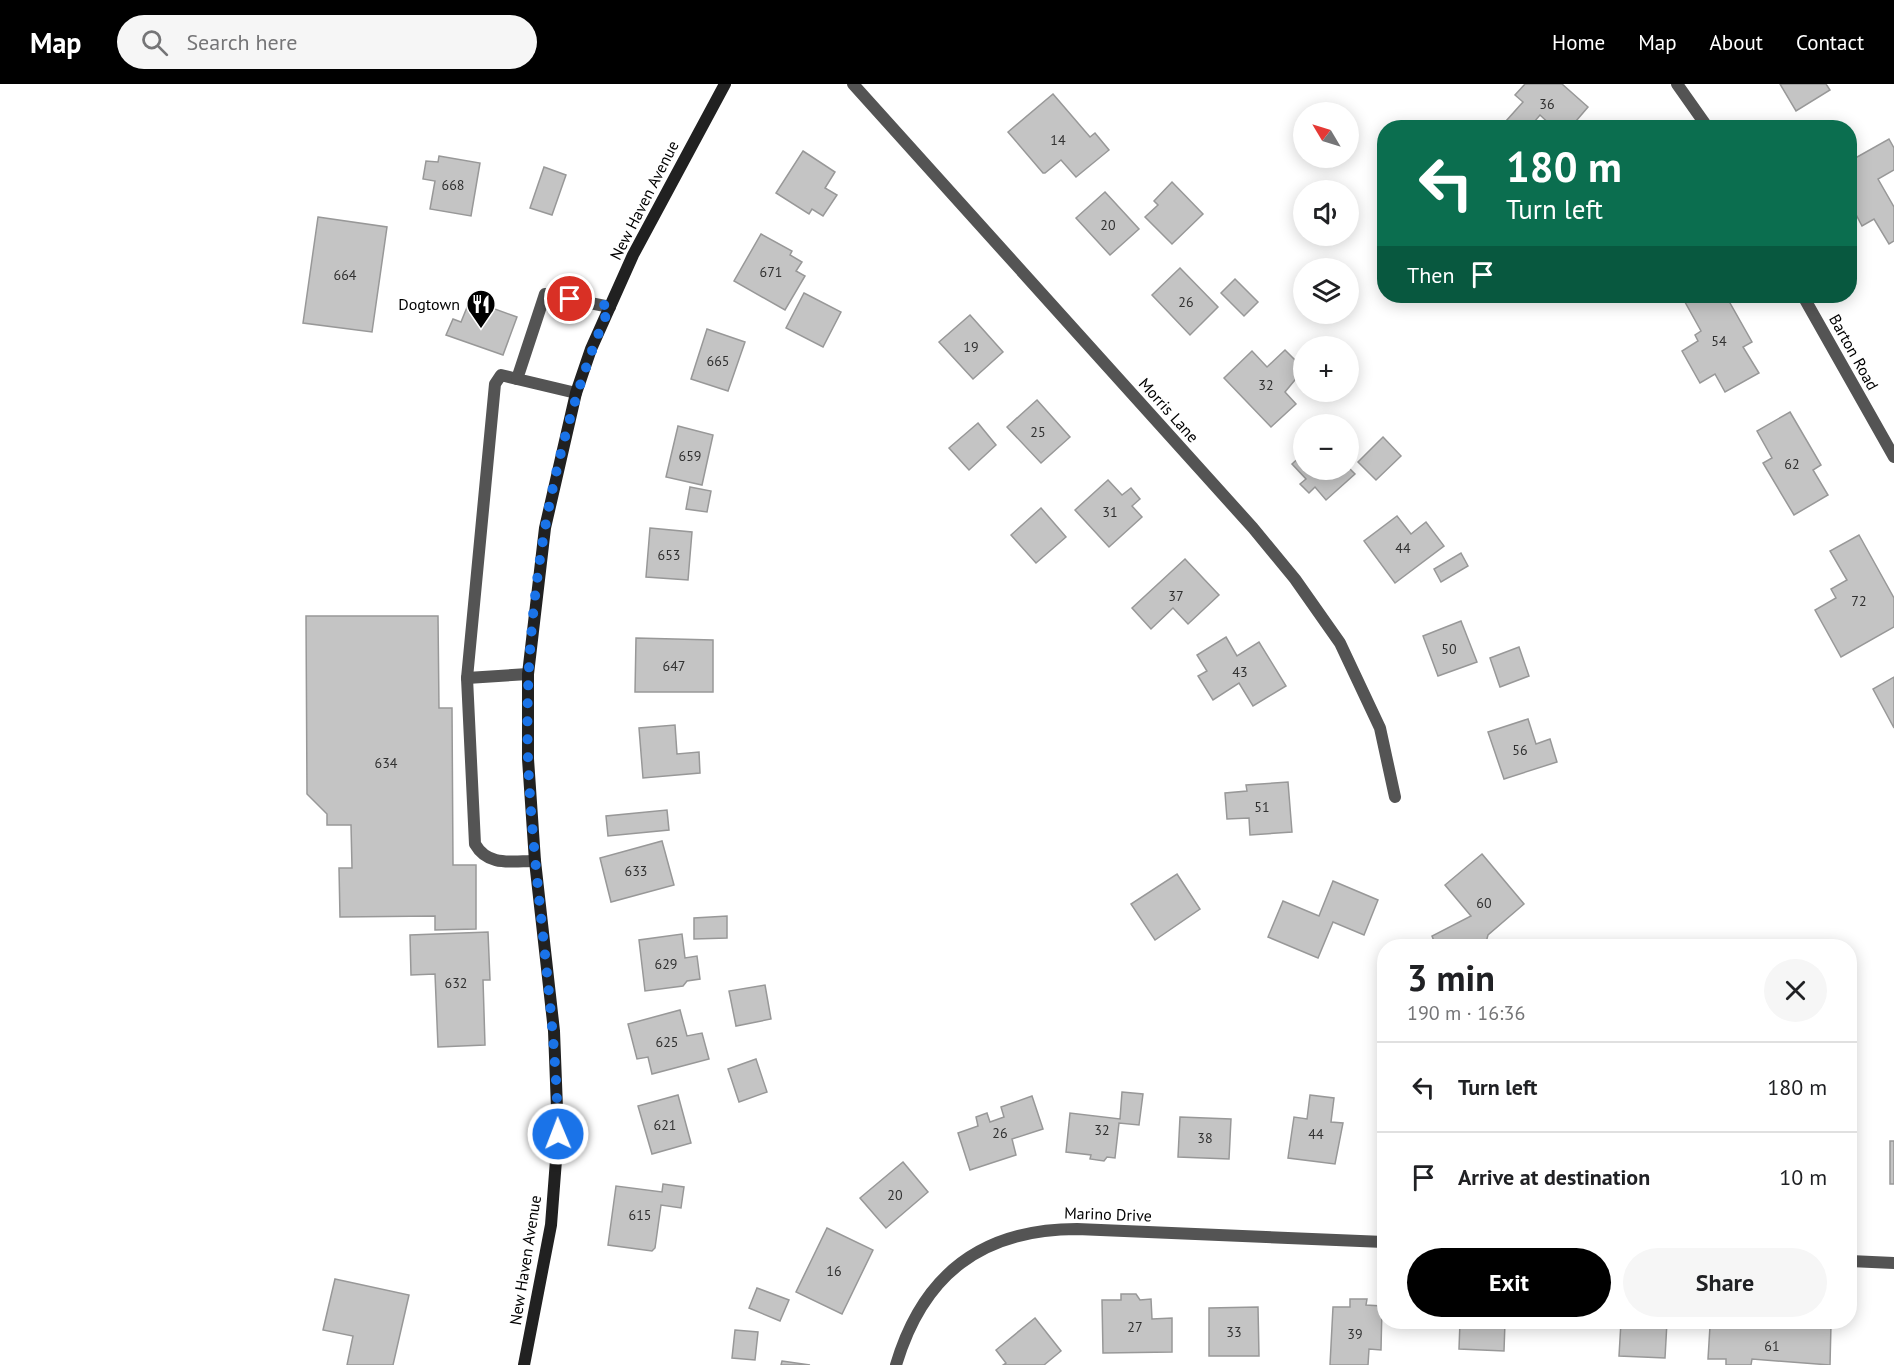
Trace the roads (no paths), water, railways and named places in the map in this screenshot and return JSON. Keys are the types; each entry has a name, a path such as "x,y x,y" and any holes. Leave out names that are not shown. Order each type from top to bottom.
{"main road":[{"name":"New Haven Avenue","path":"524,1365 551,1225 558,1134 554,1031 535,861 528,759 528,674 545,528 576,393 610,306 660,203 725,84"}],"street":[{"name":"Morris Lane","path":"853,84 1253,528 1295,579 1340,643 1380,728 1395,797"},
{"path":"1677,84 1702,120"},
{"path":"517,379 545,294 610,306"},
{"name":"Barton Road","path":"1807,303 1894,457"},
{"path":"535,861 493,861 481,855 475,844 467,678 495,384 501,375 576,393"},
{"path":"467,678 528,674"},
{"name":"Marino Drive","path":"896,1365 902,1343 918,1312 937,1284 966,1259 985,1247 1027,1232 1077,1229 1377,1242"},
{"path":"1857,1261 1894,1263"}],"place":[{"name":"Dogtown","path":"481,330"}]}
